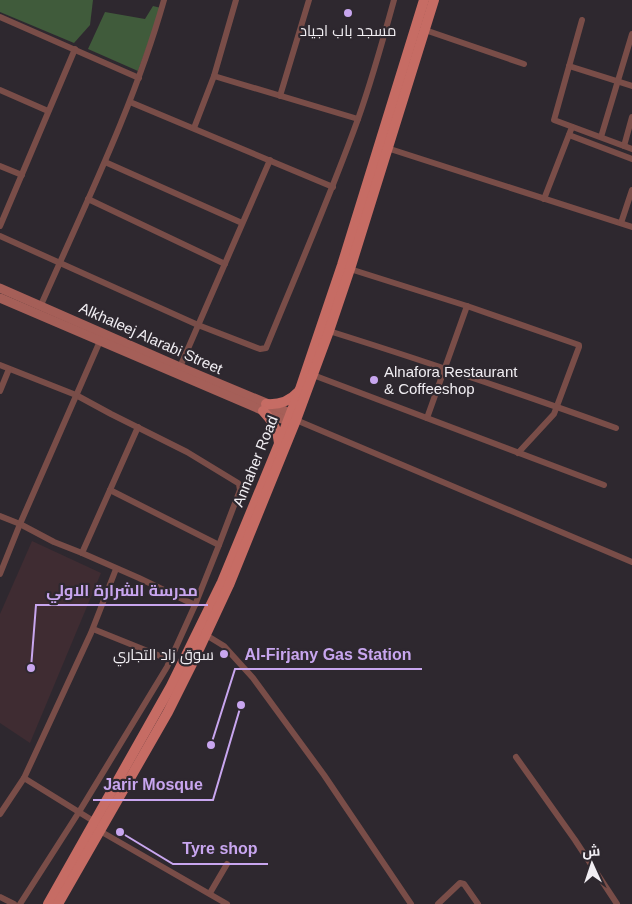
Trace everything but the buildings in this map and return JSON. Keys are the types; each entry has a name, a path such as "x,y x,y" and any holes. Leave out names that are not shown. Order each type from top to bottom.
{"main road":[{"name":"Annaher Road","path":"48,904 168,712 229,585 291,418 342,265 424,0"},
{"name":"Annaher Road","path":"58,904 198,632 222,582 279,444 312,375 350,269 434,0"},
{"name":"Alkhaleej Alarabi Street","path":"0,288 180,366 265,407"},
{"name":"Alkhaleej Alarabi Street","path":"0,298 100,341 291,418"},
{"path":"279,444 275,426 265,407 286,402 300,389"}],"street":[{"path":"41,305 130,102 164,0"},
{"path":"194,128 214,76 236,0"},
{"path":"280,96 308,0"},
{"path":"0,236 198,325 260,349 266,348 333,187 378,58 394,0"},
{"path":"0,17 139,78"},
{"path":"582,20 554,120 632,149"},
{"path":"424,30 524,64"},
{"path":"600,138 632,34"},
{"path":"0,226 75,49"},
{"path":"569,66 632,86"},
{"path":"214,76 358,119"},
{"path":"0,90 48,111"},
{"path":"130,102 333,187"},
{"path":"624,146 632,117"},
{"path":"544,199 572,127"},
{"path":"569,135 632,159"},
{"path":"387,148 632,227"},
{"path":"180,366 270,160"},
{"path":"104,162 242,223"},
{"path":"0,166 22,175"},
{"path":"621,223 632,190"},
{"path":"88,199 225,264"},
{"path":"350,269 467,306 579,345 552,416 518,453"},
{"path":"426,418 467,306"},
{"path":"328,331 616,428"},
{"path":"0,574 100,341"},
{"path":"0,365 76,395 192,455 239,484 240,490 195,605 170,660 79,812 20,904"},
{"path":"0,391 9,368"},
{"path":"312,375 604,485"},
{"path":"291,418 632,562"},
{"path":"82,553 138,427"},
{"path":"110,490 219,545"},
{"path":"0,516 195,605"},
{"path":"0,814 24,778 93,629 116,569"},
{"path":"93,629 170,660"},
{"path":"206,635 224,646 253,678 324,775 412,904"},
{"path":"516,757 575,840 617,904"},
{"path":"24,778 79,812 97,826 227,904"},
{"path":"210,893 227,864"},
{"path":"438,904 462,883 478,904"},
{"path":"0,897 14,904"}],"shaded area":[{"path":"32,541 101,573 30,743 0,723 0,614"}],"green space":[{"path":"0,0 93,0 90,25 74,43 0,12"},
{"path":"153,6 161,8 138,71 88,49 105,12 145,19"}],"place":[{"name":"مسجد باب اجياد","path":"348,13"},
{"name":"Alnafora Restaurant & Coffeeshop","path":"374,380"},
{"name":"سوق زاد التجاري","path":"224,654"},
{"name":"مدرسة الشرارة الاولي","path":"31,668"},
{"name":"Jarir Mosque","path":"241,705"},
{"name":"Al-Firjany Gas Station","path":"211,745"},
{"name":"Tyre shop","path":"120,832"}]}
